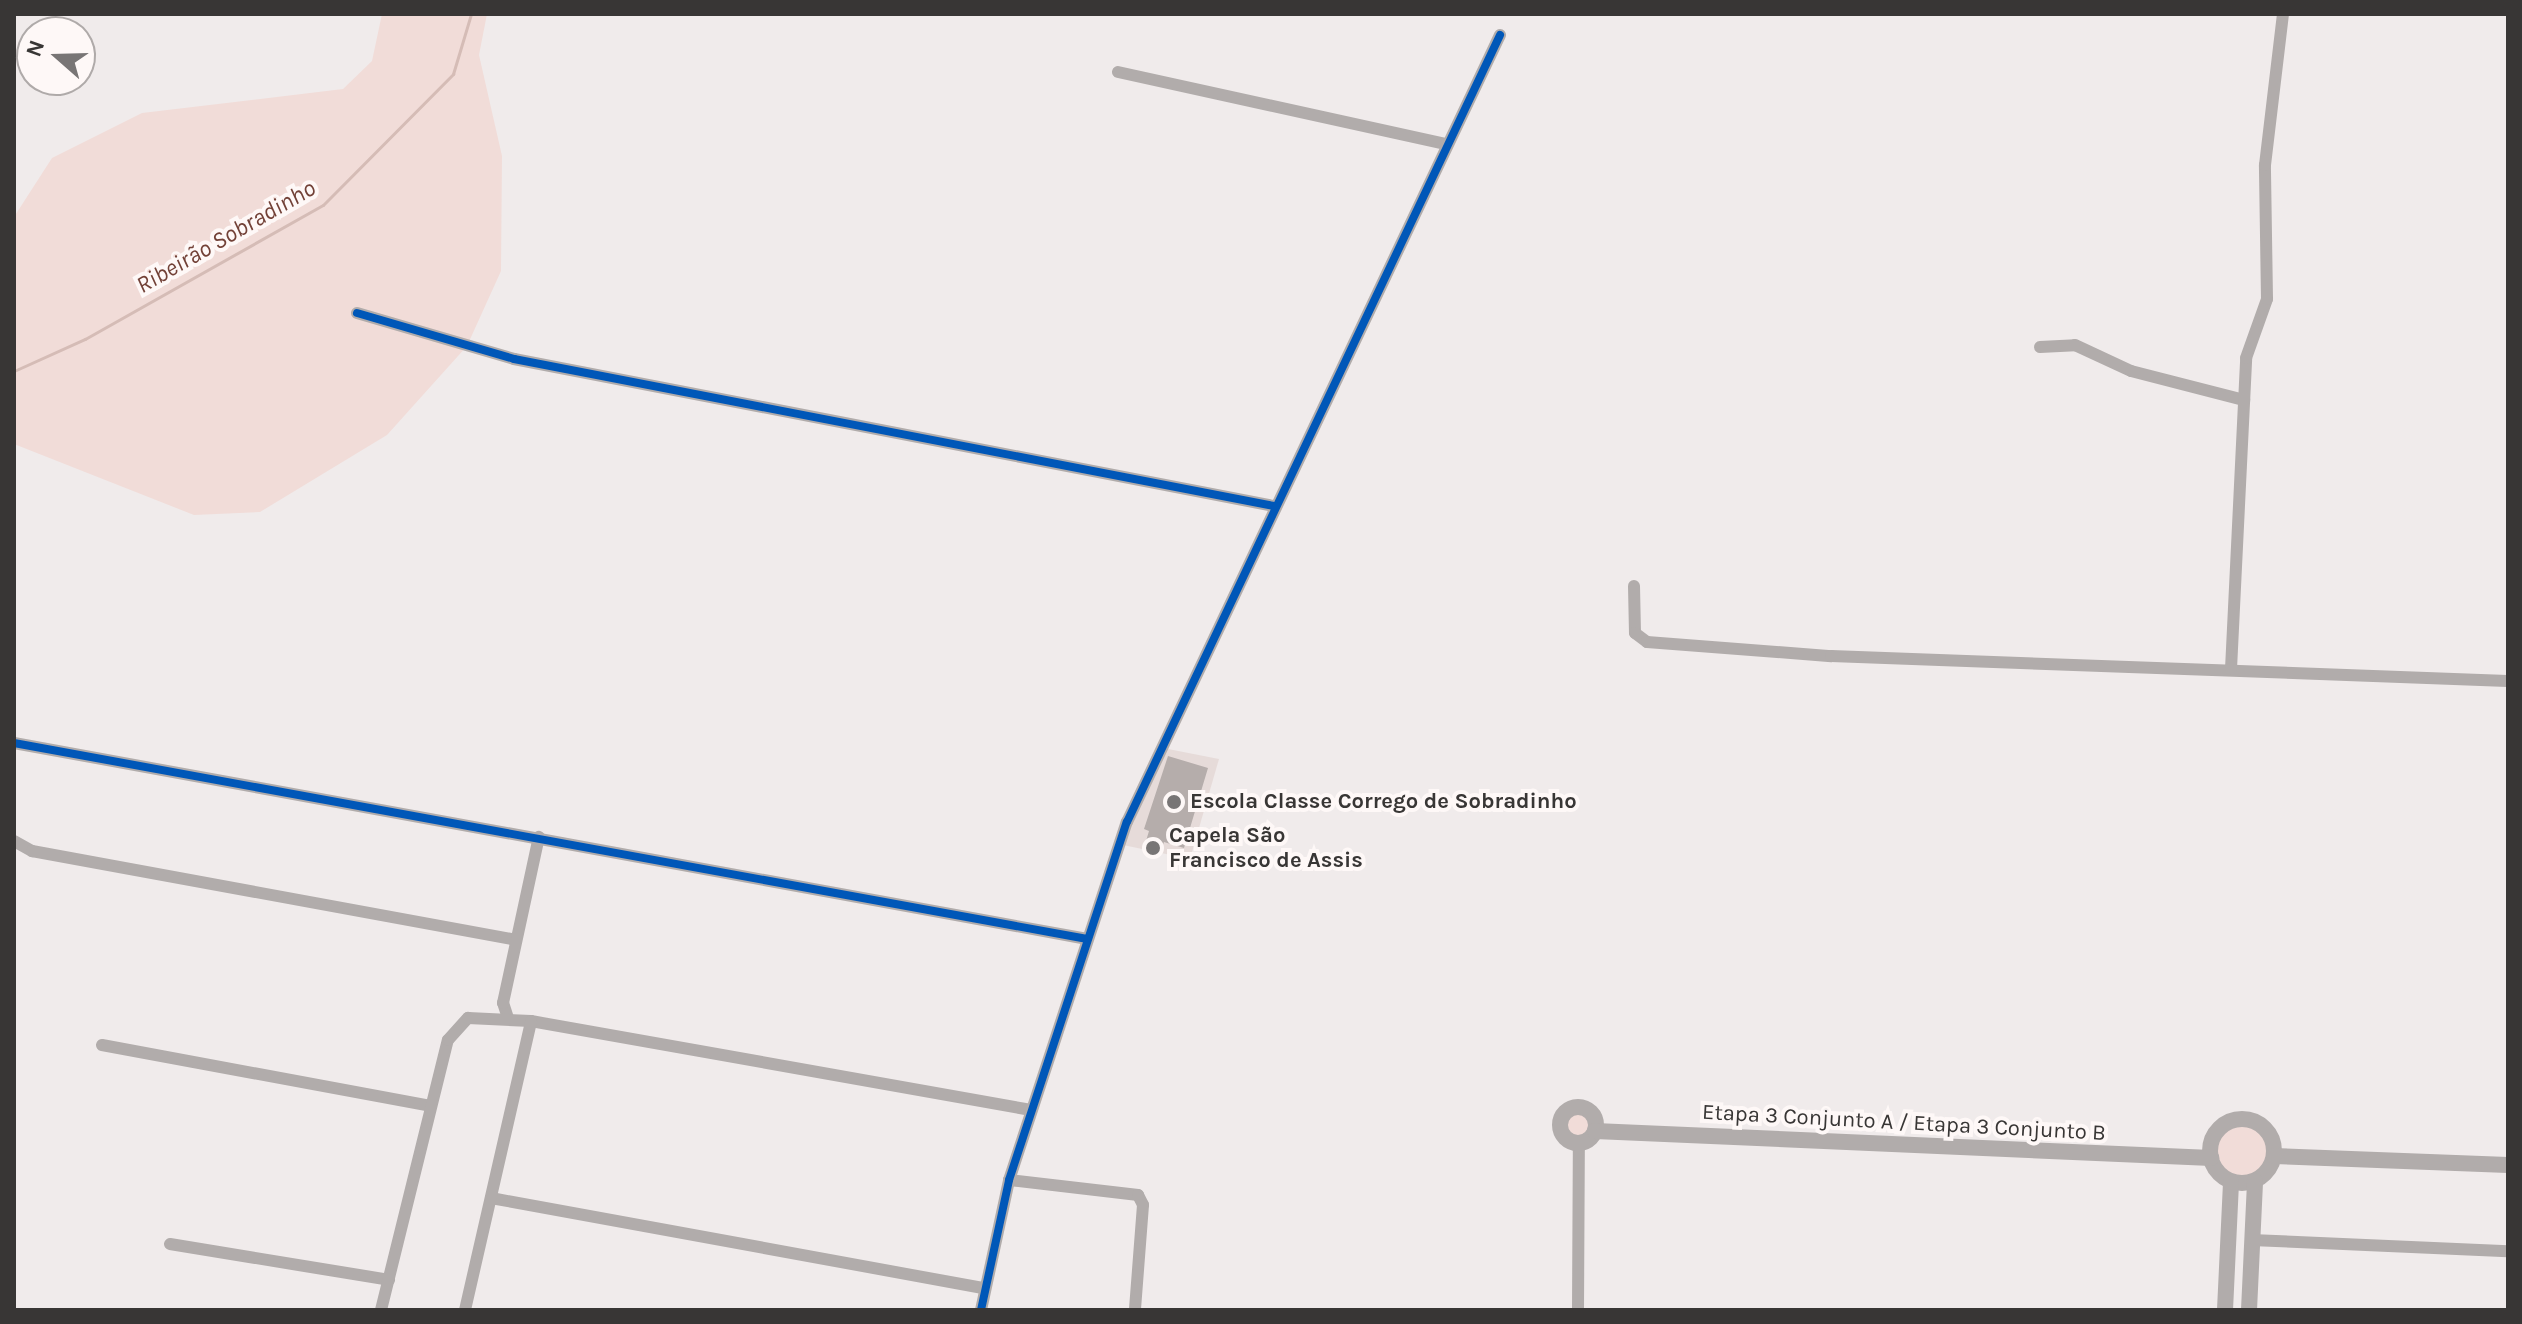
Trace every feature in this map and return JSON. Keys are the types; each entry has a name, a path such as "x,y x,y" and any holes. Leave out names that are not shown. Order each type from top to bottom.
{"street":[{"path":"2231,669 2244,400 2249,339 2267,299 2265,165 2283,14"},
{"path":"981,1310 983,1288 1009,1180 1127,822 1274,506 1500,35"},
{"path":"1118,72 1446,144"},
{"path":"357,313 514,359 1274,506"},
{"path":"2040,347 2075,345 2131,371 2244,400"},
{"path":"1634,586 1635,633 1643,642 1831,656 2508,681"},
{"path":"14,743 1087,939"},
{"path":"508,1018 503,1003 539,837"},
{"path":"14,841 32,851 516,940"},
{"path":"381,1310 430,1106 459,1023 508,1018 531,1021 1031,1110"},
{"path":"465,1310 531,1021"},
{"path":"102,1045 430,1106"},
{"path":"1569,1109 1589,1111 1595,1131 1579,1143 1562,1133 1561,1120 1569,1109"},
{"path":"2225,1310 2231,1182 2211,1158 2215,1135 2241,1119 2269,1133 2274,1156 2255,1181 2249,1310"},
{"name":"Etapa 3 Conjunto A / Etapa 3 Conjunto B","path":"1595,1131 2211,1158"},
{"path":"1578,1310 1579,1143"},
{"path":"2274,1156 2508,1165"},
{"path":"1009,1180 1138,1195 1143,1205 1135,1310"},
{"path":"2231,1182 2255,1181"},
{"path":"491,1198 983,1288"},
{"path":"2251,1240 2508,1251"},
{"path":"170,1244 389,1280"}],"shaded area":[{"path":"382,14 487,14 479,55 502,156 501,271 467,346 387,435 260,512 194,515 14,444 14,217 52,158 142,113 343,89 372,61"},
{"name":"Escola Classe Corrego de Sobradinho","path":"1163,748 1219,759 1190,859 1123,845"},
{"path":"1578,1110 1588,1115 1593,1125 1588,1135 1578,1140 1568,1135 1563,1125 1568,1115"},
{"path":"2242,1125 2260,1133 2268,1151 2260,1169 2242,1177 2224,1169 2216,1151 2224,1133"}],"building":[{"path":"1168,756 1208,768 1184,848 1164,842 1159,856 1143,851 1149,831 1144,829"}],"waterway":[{"name":"Ribeirão Sobradinho","path":"14,371 85,339 323,205 453,74 471,14"}],"cycle path":[{"path":"981,1310 1009,1180 1127,822 1500,35"},
{"path":"357,313 514,359 1274,506"},
{"path":"14,743 1087,939"}],"place":[{"name":"Escola Classe Corrego de Sobradinho","path":"1174,802"},
{"name":"Capela São Francisco de Assis","path":"1153,848"}]}
